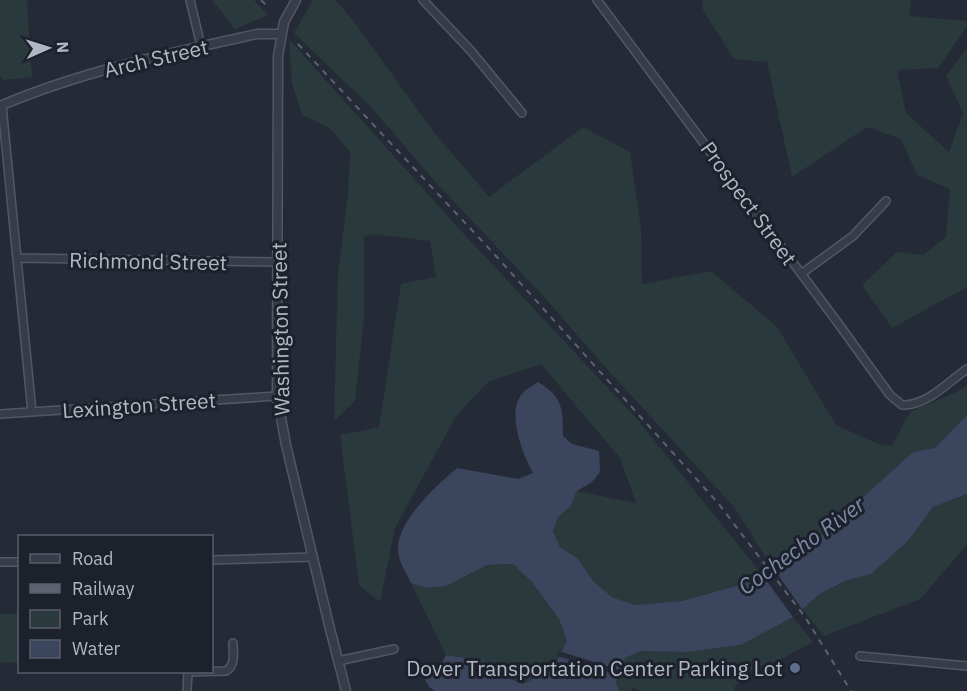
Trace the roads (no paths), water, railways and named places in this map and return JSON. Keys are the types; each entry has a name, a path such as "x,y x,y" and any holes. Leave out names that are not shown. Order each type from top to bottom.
{"street":[{"path":"190,0 201,46"},
{"name":"Washington Street","path":"296,0 280,34 278,56 278,396 286,445 346,691"},
{"path":"423,0 471,51 522,113"},
{"name":"Prospect Street","path":"597,0 890,396 902,405 924,400 967,369"},
{"name":"Arch Street","path":"1,106 47,87 91,73 257,34 280,34"},
{"path":"1,106 32,412"},
{"path":"801,274 853,236 886,201"},
{"name":"Richmond Street","path":"18,258 278,262"},
{"name":"Lexington Street","path":"0,414 278,396"},
{"path":"213,560 313,557"},
{"path":"0,562 18,562"},
{"path":"213,671 231,669 233,642"},
{"path":"338,661 394,649"},
{"path":"860,656 967,666"},
{"path":"187,691 188,673"}],"water":[{"path":"538,382 552,393 560,404 563,436 572,444 599,451 600,472 592,482 577,491 570,507 558,517 553,531 560,547 578,559 593,581 612,597 635,605 682,601 736,586 760,572 780,553 811,544 913,452 935,448 967,415 967,494 933,507 908,541 871,574 845,581 820,594 793,617 741,645 687,652 641,651 625,658 616,683 619,691 435,691 429,687 423,675 429,666 441,664 446,655 484,661 503,676 523,684 553,669 567,641 559,619 532,582 513,564 487,565 446,586 427,588 411,583 398,553 399,538 411,515 430,493 457,468 518,479 533,473 521,445 516,412 517,402 523,392"}],"railway":[{"path":"261,0 266,5"},
{"path":"298,44 496,256 718,503 805,617 851,691"}],"place":[{"name":"Dover Transportation Center Parking Lot","path":"795,668"}],"water label":[{"name":"Cochecho River","path":"801,545"}]}
